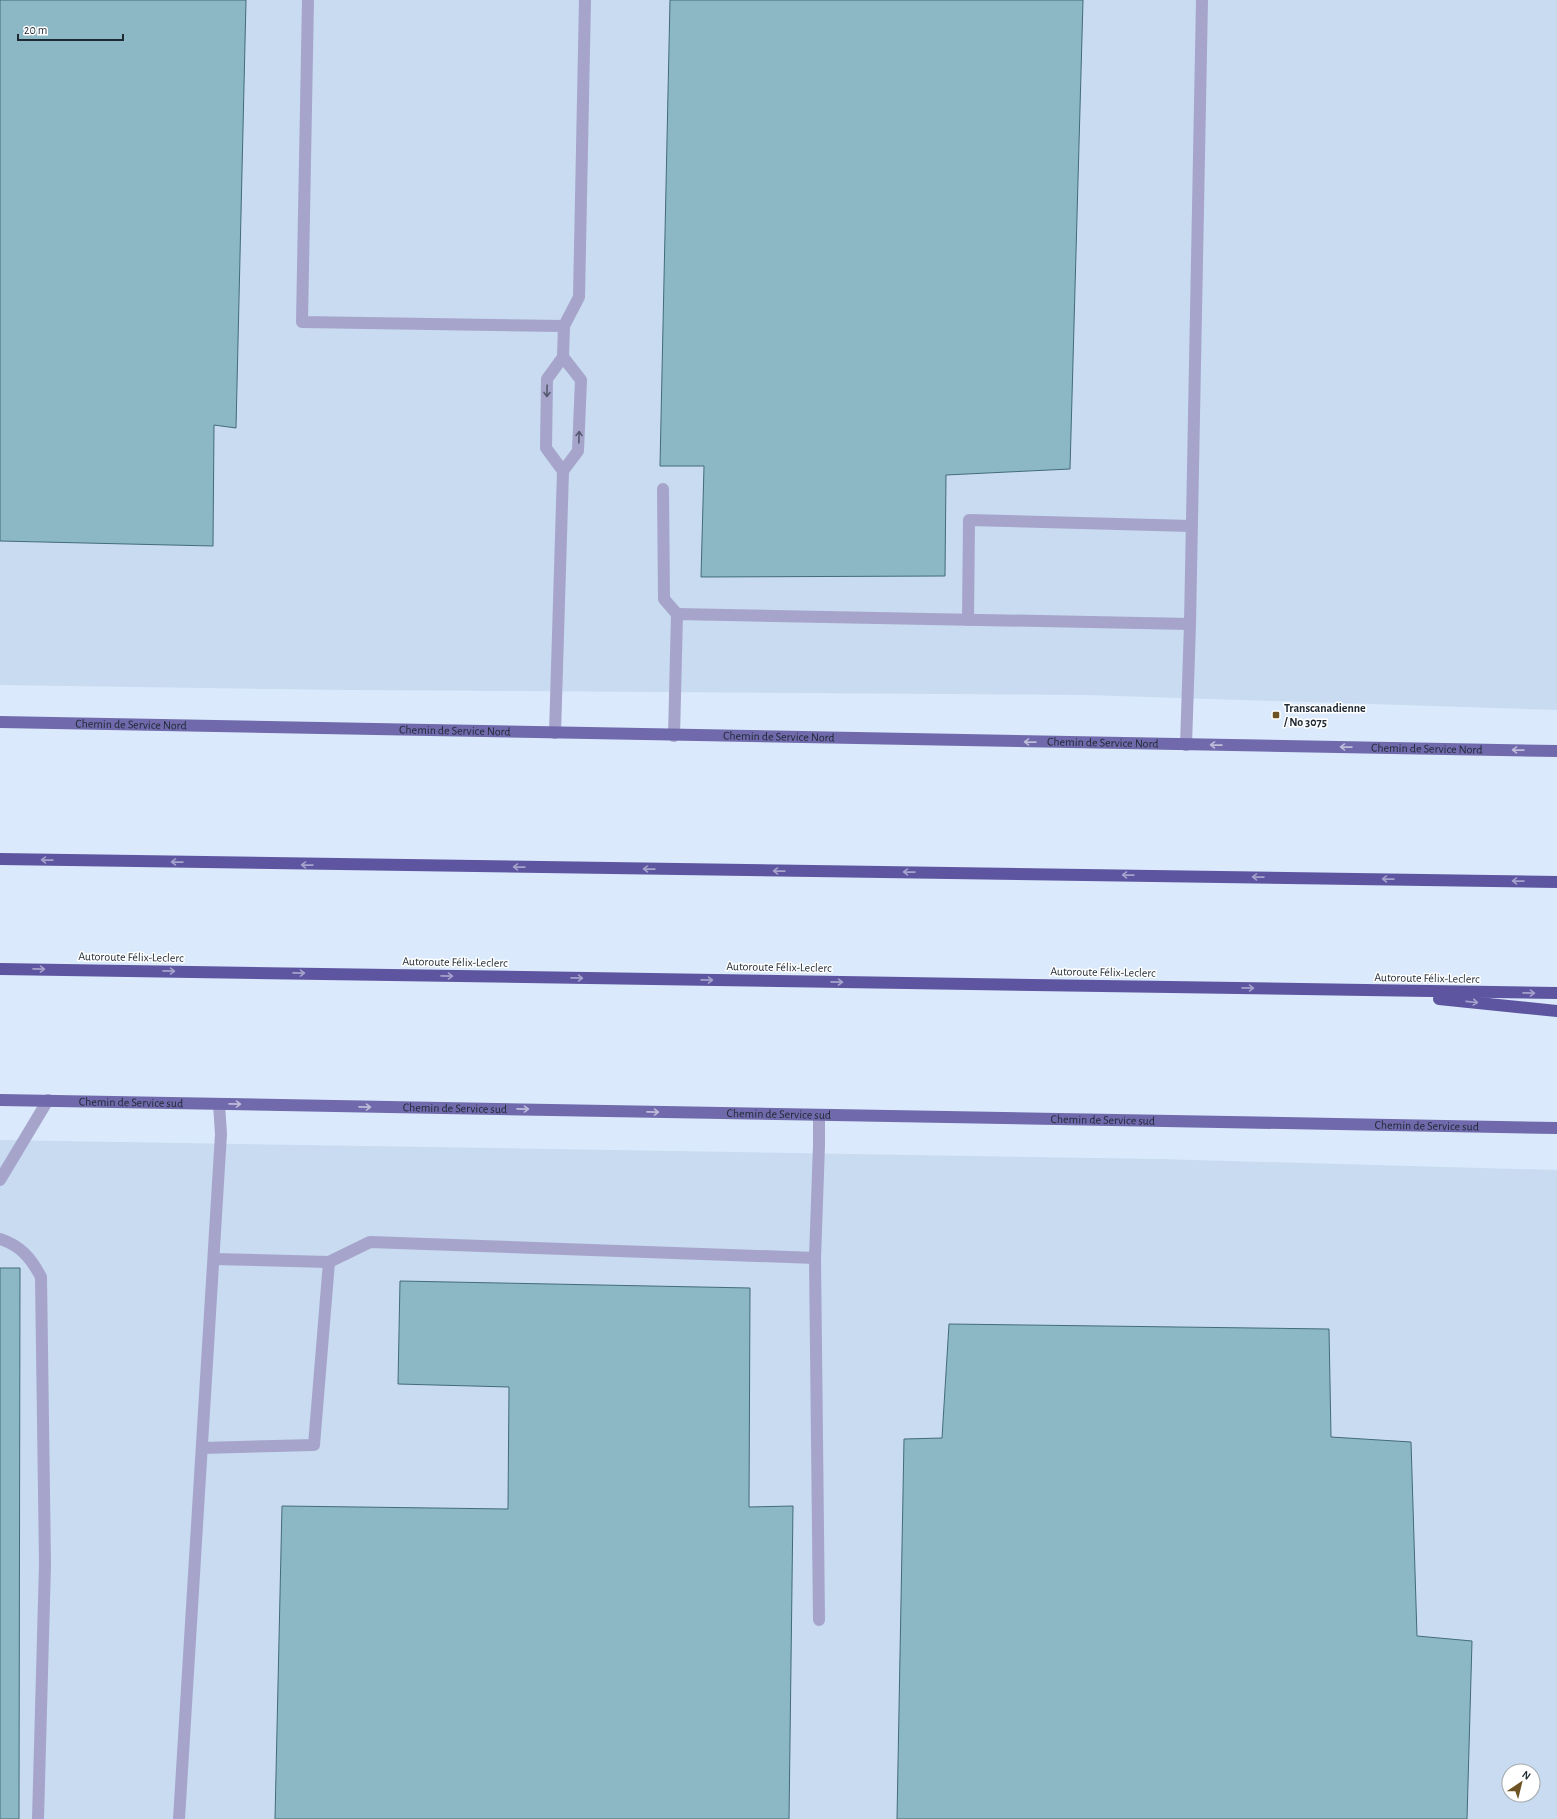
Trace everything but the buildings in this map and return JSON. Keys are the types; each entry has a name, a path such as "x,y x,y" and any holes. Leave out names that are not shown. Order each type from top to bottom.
{"highway":[{"path":"0,859 1557,882"},
{"name":"Autoroute Félix-Leclerc","path":"0,968 1557,994"},
{"path":"1364,991 1557,1011"}],"main road":[{"name":"Chemin de Service Nord","path":"0,722 674,736 1557,751"},
{"name":"Chemin de Service sud","path":"0,1100 1557,1128"}],"lane":[{"path":"308,0 302,322 564,326"},
{"path":"563,471 546,448 547,379 563,357 564,326 579,297 585,0"},
{"path":"1186,745 1190,624 1202,0"},
{"path":"555,733 563,471 578,450 581,380 563,357"},
{"path":"663,489 664,599 677,614 674,736"},
{"path":"968,620 969,520 1192,526"},
{"path":"677,614 1190,624"},
{"path":"0,1180 48,1100"},
{"path":"179,1819 221,1134 219,1104"},
{"path":"819,1115 814,1258 819,1620"},
{"path":"0,1239 10,1242 32,1259 41,1277 45,1564 38,1819"},
{"path":"214,1258 329,1262 370,1242 814,1258"},
{"path":"202,1448 314,1445 329,1262"}],"shaded area":[{"path":"0,0 1557,0 1557,710 1086,695 348,690 0,685"},
{"path":"0,1140 1158,1159 1557,1170 1557,1819 0,1819"}],"place":[{"name":"Transcanadienne / No 3075","path":"1276,715"}]}
